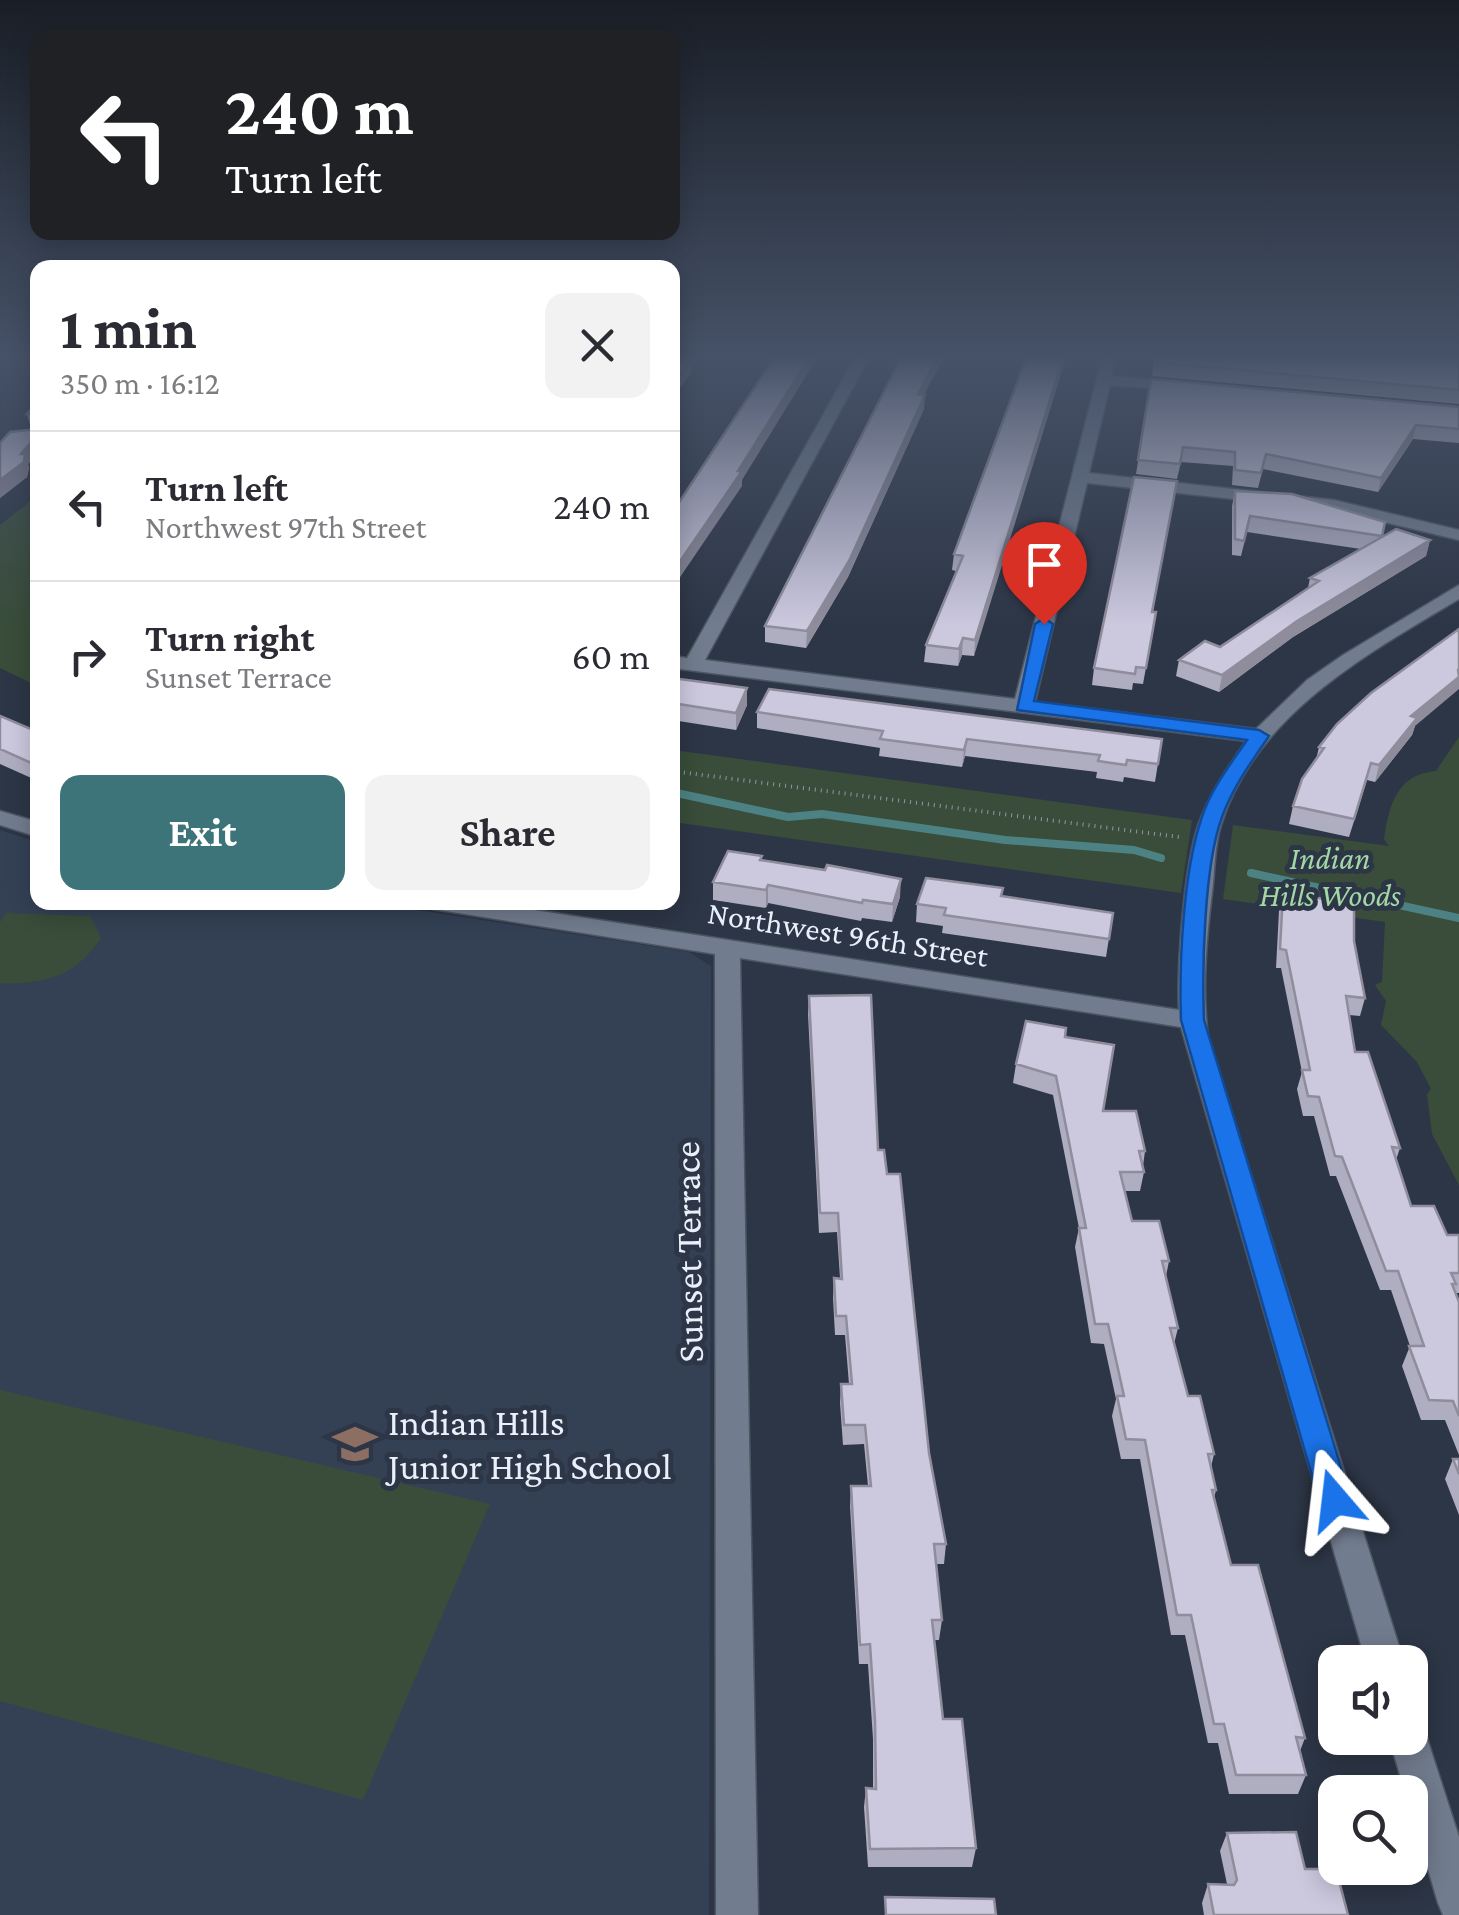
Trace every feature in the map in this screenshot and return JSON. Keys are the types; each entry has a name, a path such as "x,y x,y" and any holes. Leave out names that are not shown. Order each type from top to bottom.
{"street":[{"path":"810,447 683,663 1259,736"},
{"path":"1024,706 1087,447"},
{"path":"1080,477 1314,502 1459,535"},
{"path":"1380,1645 1214,1103 1192,1020 1190,961 1210,822 1225,788 1259,736 1350,658 1459,591"},
{"path":"0,818 30,827"},
{"name":"Northwest 96th Street","path":"484,910 1192,1020"},
{"name":"Sunset Terrace","path":"727,948 737,1915"},
{"path":"1413,1755 1459,1903"}],"path":[{"path":"680,772 1179,836"}],"shaded area":[{"name":"Indian Hills Junior High School","path":"0,830 30,840 30,910 417,910 689,952 711,966 709,1915 0,1915"}],"green space":[{"path":"30,501 30,683 0,668 0,525"},
{"path":"1459,737 1459,1185 1432,1134 1427,1094 1431,1089 1417,1062 1381,1025 1386,1001 1375,985 1382,982 1385,922 1223,899 1233,825 1389,846 1384,839 1397,793 1412,778 1436,771"},
{"name":"Indian Hills Woods","path":"680,751 1192,820 1181,893 680,823"},
{"path":"6,913 90,916 101,938 81,961 58,975 31,982 0,983 0,922"},
{"path":"0,1390 490,1504 363,1800 0,1701"}],"building":[{"path":"0,447 27,447 21,454 25,454 24,462 0,480"},
{"path":"715,447 753,447 738,471 742,471 680,561 680,501"},
{"path":"856,447 901,447 849,561 807,631 765,626"},
{"path":"993,447 1035,447 975,640 963,638 959,649 926,645 963,556 954,554"},
{"path":"1140,447 1183,447 1180,464 1138,460"},
{"path":"1187,447 1401,447 1381,478 1266,454 1261,473 1235,470 1235,452"},
{"path":"1134,477 1177,481 1152,612 1156,612 1146,668 1136,667 1135,674 1094,668"},
{"path":"1235,491 1292,494 1385,522 1382,536 1250,516 1244,541 1235,539"},
{"path":"1396,529 1430,540 1297,621 1222,675 1179,660 1205,641 1220,647 1319,581 1310,578"},
{"path":"1459,629 1459,677 1411,716 1417,718 1379,765 1371,763 1354,819 1293,806 1302,779 1324,748 1319,747 1337,724 1371,693"},
{"path":"680,679 747,688 736,713 680,704"},
{"path":"769,689 1162,739 1158,764 1127,760 1126,765 1098,761 1100,755 967,739 964,750 880,739 883,731 757,712"},
{"path":"0,716 30,729 30,762 0,749"},
{"path":"728,851 762,856 760,860 825,870 827,865 901,879 893,904 863,900 862,903 768,885 766,890 713,882"},
{"path":"926,878 1003,888 1001,896 1113,913 1109,939 944,915 946,908 917,904"},
{"path":"1283,893 1354,903 1354,941 1365,998 1346,996 1355,1052 1368,1052 1400,1148 1392,1147 1411,1206 1434,1206 1447,1235 1459,1235 1459,1273 1451,1273 1459,1302 1459,1416 1453,1401 1429,1400 1409,1346 1424,1346 1398,1271 1386,1271 1342,1157 1335,1156 1319,1097 1308,1096 1302,1070 1310,1070 1286,950 1280,949"},
{"path":"871,995 878,1150 884,1150 887,1174 900,1174 929,1453 946,1544 934,1544 942,1620 932,1620 943,1719 962,1719 976,1848 870,1849 866,1788 876,1789 875,1720 870,1644 860,1645 851,1486 871,1486 865,1425 844,1425 841,1384 852,1384 846,1316 836,1316 834,1278 842,1279 838,1213 820,1213 809,996"},
{"path":"1026,1021 1066,1028 1065,1037 1114,1045 1103,1111 1136,1111 1145,1151 1139,1151 1144,1172 1120,1172 1132,1221 1159,1221 1169,1261 1162,1261 1178,1328 1170,1328 1188,1396 1200,1396 1214,1454 1208,1454 1216,1490 1212,1490 1231,1565 1258,1565 1305,1738 1296,1737 1306,1775 1236,1775 1224,1724 1214,1724 1191,1615 1177,1615 1145,1440 1126,1439 1117,1396 1124,1396 1108,1324 1095,1324 1079,1228 1086,1228 1056,1076 1016,1064"},
{"path":"1296,1832 1305,1869 1318,1869 1318,1885 1340,1885 1348,1915 1214,1915 1208,1884 1234,1885 1237,1880 1227,1833"},
{"path":"885,1897 994,1899 996,1915 886,1915"}],"waterway":[{"path":"680,794 788,817 822,814 1005,840 1134,850 1161,858"},
{"path":"1251,873 1459,918"}],"place":[{"name":"Indian Hills Junior High School","path":"355,1444"}],"route":[{"path":"1044,624 1024,706 1259,736 1225,788 1210,822 1190,961 1192,1020 1335,1500"}]}
